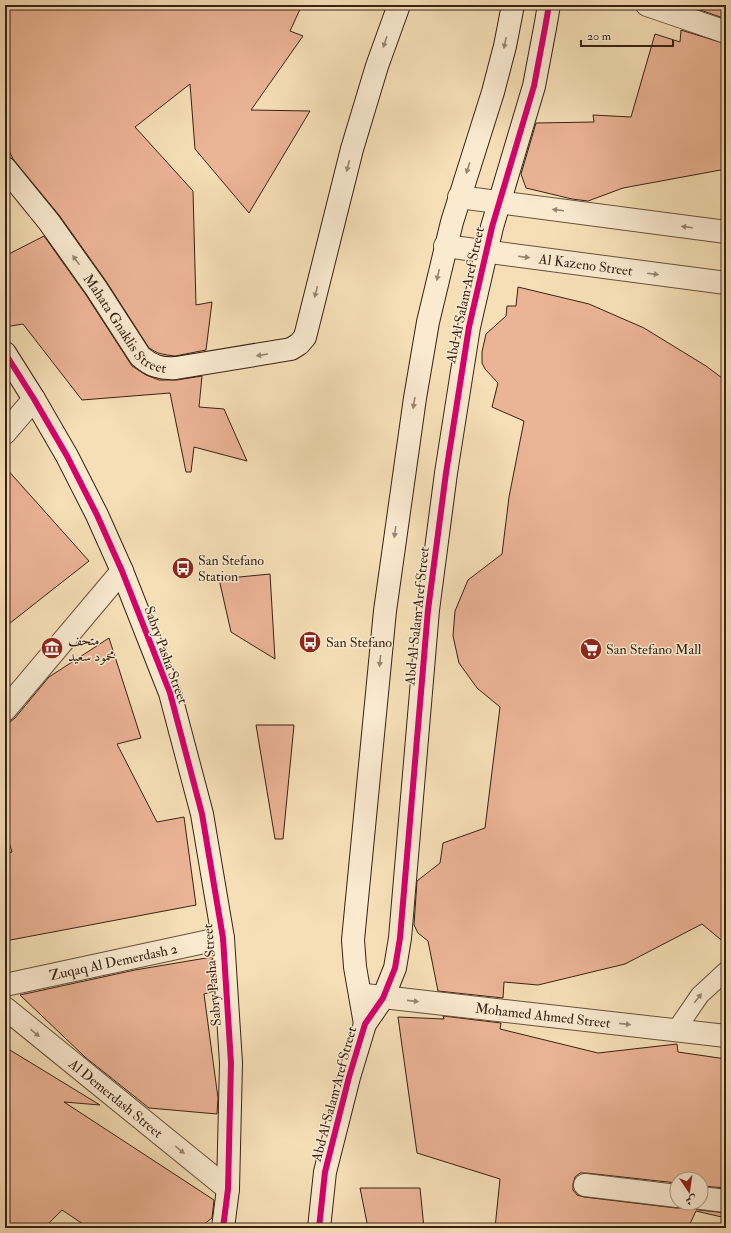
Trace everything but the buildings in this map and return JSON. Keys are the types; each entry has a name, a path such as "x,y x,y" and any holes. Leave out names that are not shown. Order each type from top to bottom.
{"street":[{"name":"Mahata Gnaklis Street","path":"5,168 49,222 96,288 140,356 147,362 161,368 176,368 291,349 299,344 305,337 352,149 377,66 399,5"},
{"name":"Abd Al Salam Aref Street","path":"365,1024 355,967 353,940 384,611 415,398 428,322 445,246 459,197 493,92 505,46 513,5"},
{"name":"Abd Al Salam Aref Street","path":"319,1228 325,1172 349,1077 365,1024 383,998 395,968 400,938 428,610 446,472 469,326 485,252 534,86 546,28 549,5"},
{"path":"647,5 726,32"},
{"path":"459,197 726,232"},
{"name":"Al Kazeno Street","path":"445,246 726,283"},
{"name":"Sabry Pasha Street","path":"5,353 67,456 94,509 122,571 170,693 202,814 223,938 231,1063 228,1189"},
{"path":"5,433 34,399"},
{"path":"5,710 122,571"},
{"name":"Zuqaq Al Demerdash 2","path":"5,984 223,938"},
{"name":"Mohamed Ahmed Street","path":"360,995 726,1036"},
{"name":"Al Demerdash Street","path":"5,1008 228,1189"},
{"path":"586,1185 669,1195"},
{"path":"223,1228 228,1189"},
{"path":"709,1199 726,1201"}],"lane":[{"path":"676,1030 700,995 726,971"}],"cycle path":[{"path":"319,1228 325,1172 349,1077 365,1024 383,998 395,968 400,938 428,610 446,473 469,327 492,227 534,86 549,5"},
{"path":"5,353 67,456 97,515 122,571 170,693 202,814 223,938 231,1063 228,1189 223,1228"}],"place":[{"name":"San Stefano Station","path":"183,568"},
{"name":"San Stefano","path":"310,642"},
{"name":"متحف محمود سعيد","path":"52,648"},
{"name":"San Stefano Mall","path":"591,649"}]}
